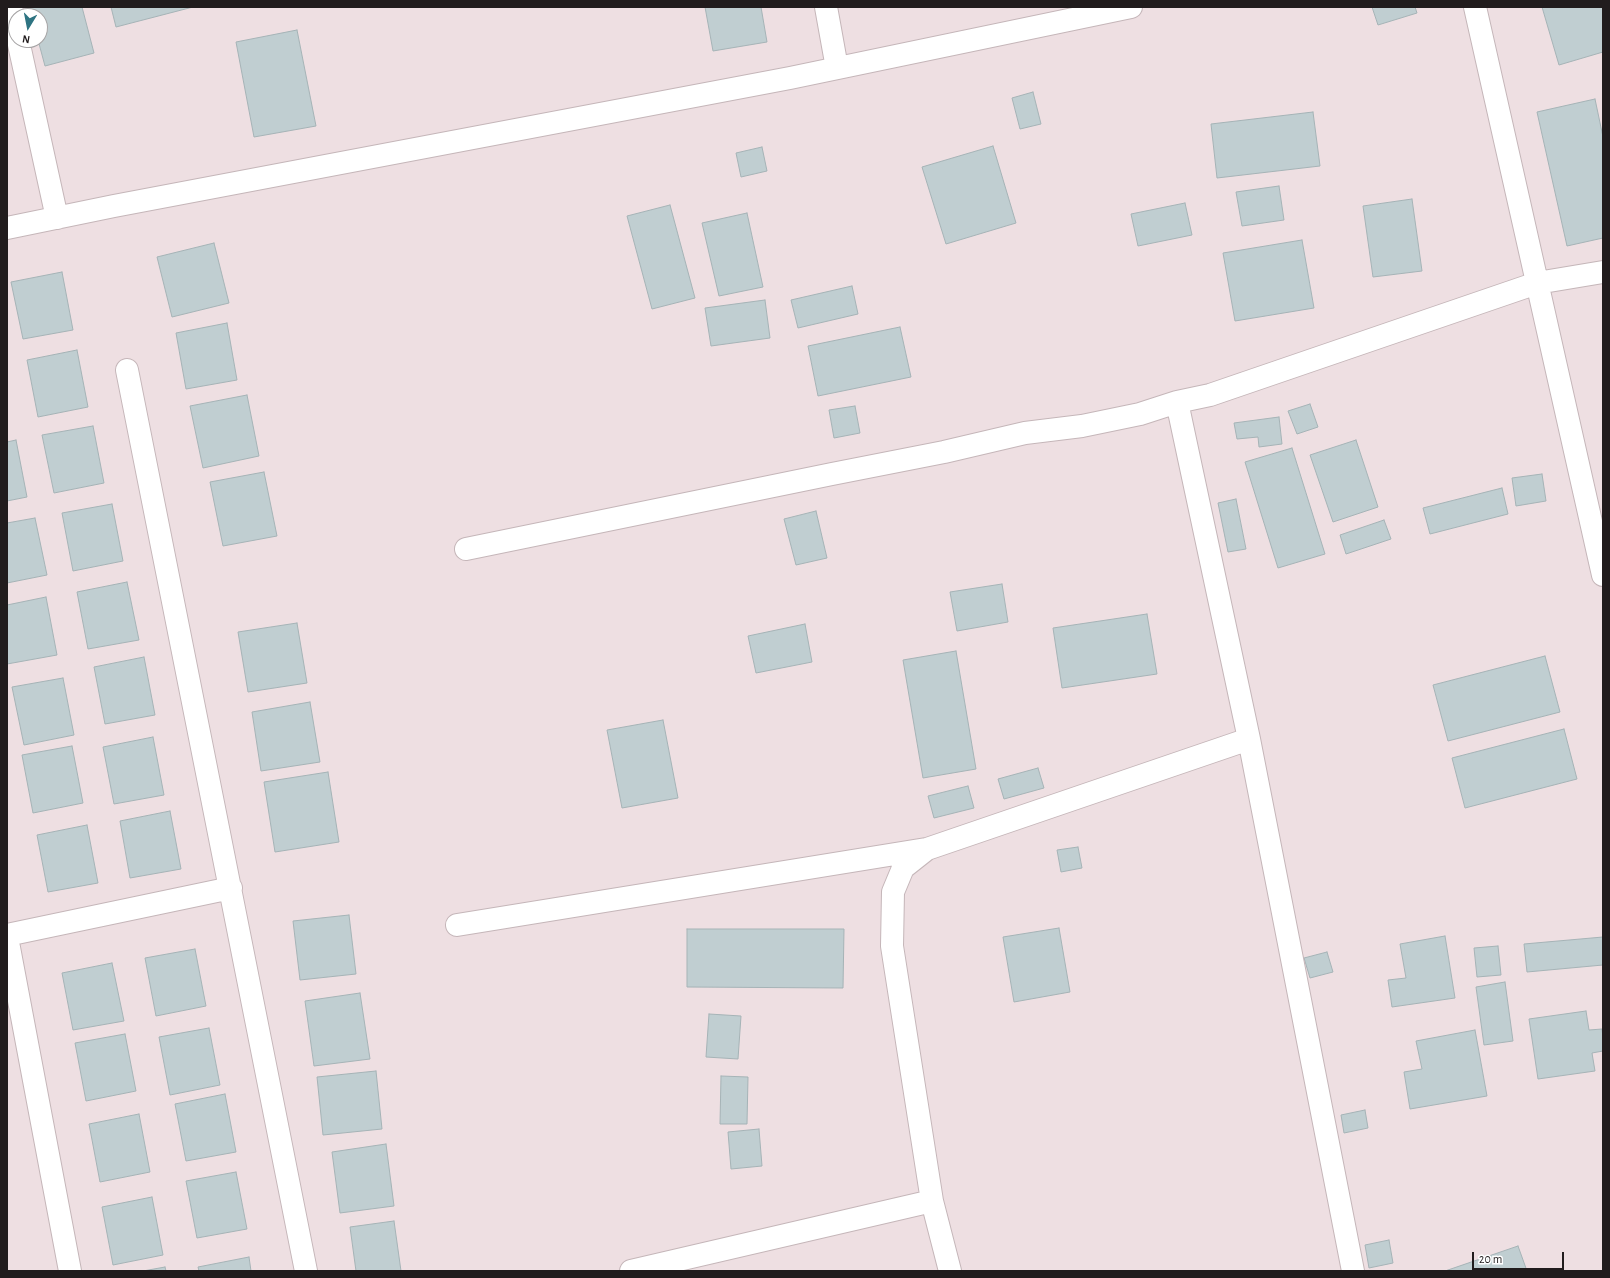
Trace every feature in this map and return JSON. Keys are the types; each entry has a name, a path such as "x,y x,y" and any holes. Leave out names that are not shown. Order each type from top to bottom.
{"street":[{"path":"826,7 837,68"},
{"path":"7,228 121,204 790,78 1131,7"},
{"path":"1475,7 1603,575"},
{"path":"20,48 57,218"},
{"path":"466,549 944,452 1025,433 1082,426 1140,414 1177,402 1210,395 1537,283 1603,272"},
{"path":"127,370 306,1271"},
{"path":"1177,402 1249,739 1353,1271"},
{"path":"456,925 927,849 1249,739"},
{"path":"927,849 903,868 893,892 892,946 932,1201 950,1271"},
{"path":"70,1271 7,936 231,888"},
{"path":"631,1271 932,1201"}],"building":[{"path":"82,7 94,53 45,66 40,48 48,48 48,8 30,8"},
{"path":"111,7 193,7 116,27"},
{"path":"705,7 761,7 767,42 713,51"},
{"path":"1372,7 1415,7 1417,13 1378,25"},
{"path":"1542,7 1603,7 1603,52 1559,65"},
{"path":"297,30 316,126 254,137 236,42"},
{"path":"1033,92 1041,124 1020,129 1012,98"},
{"path":"1595,99 1603,137 1603,238 1567,246 1537,112"},
{"path":"1313,112 1320,166 1217,178 1211,124"},
{"path":"993,146 1016,223 946,244 922,167"},
{"path":"762,147 767,171 741,177 736,153"},
{"path":"1279,186 1284,220 1242,226 1236,192"},
{"path":"1412,199 1422,271 1373,277 1363,206"},
{"path":"1185,203 1192,235 1138,246 1131,214"},
{"path":"670,205 695,298 652,309 627,216"},
{"path":"747,213 763,287 719,296 702,223"},
{"path":"1302,240 1314,308 1235,321 1223,253"},
{"path":"214,243 229,303 172,317 157,257"},
{"path":"62,272 73,330 23,339 11,282"},
{"path":"852,286 858,314 798,328 791,300"},
{"path":"765,300 770,338 711,346 705,308"},
{"path":"227,323 237,380 186,389 176,333"},
{"path":"900,327 911,377 818,396 808,346"},
{"path":"77,350 88,407 38,417 27,360"},
{"path":"247,395 259,456 203,468 190,406"},
{"path":"1310,404 1318,427 1297,434 1288,411"},
{"path":"855,406 860,433 834,438 829,410"},
{"path":"1279,417 1282,444 1259,447 1258,437 1237,439 1234,423"},
{"path":"93,426 104,483 54,493 42,435"},
{"path":"16,440 27,497 7,501 7,442"},
{"path":"1356,440 1378,507 1333,522 1310,455"},
{"path":"1292,448 1325,554 1278,568 1245,462"},
{"path":"264,472 277,536 223,546 210,482"},
{"path":"1542,474 1546,501 1516,506 1512,478"},
{"path":"1502,488 1508,514 1430,534 1423,508"},
{"path":"1236,499 1246,549 1228,552 1218,503"},
{"path":"112,504 123,561 73,571 62,513"},
{"path":"816,511 827,558 796,565 784,519"},
{"path":"35,518 47,575 7,583 7,523"},
{"path":"1384,520 1391,539 1346,554 1340,535"},
{"path":"127,582 139,640 88,649 77,592"},
{"path":"1002,584 1008,622 957,631 950,592"},
{"path":"46,597 57,655 7,664 7,605"},
{"path":"1147,614 1157,674 1062,688 1053,628"},
{"path":"297,623 307,683 248,692 238,632"},
{"path":"805,624 812,662 756,673 748,636"},
{"path":"956,651 976,769 923,778 903,660"},
{"path":"1545,656 1560,712 1448,741 1433,685"},
{"path":"144,657 155,715 105,724 94,667"},
{"path":"63,678 74,735 24,745 12,687"},
{"path":"310,702 320,762 261,771 252,712"},
{"path":"663,720 678,798 622,808 607,730"},
{"path":"1564,729 1577,779 1465,808 1452,758"},
{"path":"153,737 164,795 114,804 103,747"},
{"path":"72,746 83,803 33,813 22,755"},
{"path":"1038,768 1044,788 1004,799 998,779"},
{"path":"328,772 339,842 275,852 264,782"},
{"path":"968,786 974,808 934,818 928,796"},
{"path":"170,811 181,869 130,878 120,821"},
{"path":"87,825 98,883 48,892 37,835"},
{"path":"1078,847 1082,868 1061,872 1057,850"},
{"path":"349,915 356,974 300,980 293,921"},
{"path":"1059,928 1070,992 1014,1002 1003,937"},
{"path":"687,929 844,929 843,988 687,987"},
{"path":"1445,936 1455,998 1392,1007 1388,980 1406,978 1400,944"},
{"path":"1603,937 1603,965 1527,972 1524,944"},
{"path":"1498,946 1501,975 1477,977 1474,948"},
{"path":"195,949 206,1006 156,1016 145,958"},
{"path":"1327,952 1333,972 1310,978 1304,958"},
{"path":"112,963 124,1021 73,1030 62,973"},
{"path":"1505,982 1513,1041 1484,1045 1476,987"},
{"path":"360,993 370,1059 314,1066 305,1001"},
{"path":"1586,1011 1589,1030 1602,1029 1603,1051 1592,1053 1595,1071 1538,1079 1529,1019"},
{"path":"709,1014 741,1016 738,1059 706,1057"},
{"path":"209,1028 220,1085 170,1095 159,1037"},
{"path":"1475,1030 1487,1096 1410,1109 1404,1072 1422,1069 1416,1041"},
{"path":"125,1034 136,1091 86,1101 75,1043"},
{"path":"376,1071 382,1129 323,1135 317,1077"},
{"path":"721,1076 748,1077 747,1124 720,1124"},
{"path":"225,1094 236,1152 186,1161 175,1104"},
{"path":"1365,1110 1368,1128 1344,1133 1341,1115"},
{"path":"139,1114 150,1172 100,1182 89,1124"},
{"path":"759,1129 762,1166 731,1169 728,1132"},
{"path":"386,1144 394,1206 340,1213 332,1152"},
{"path":"236,1172 247,1229 197,1238 186,1181"},
{"path":"152,1197 163,1255 113,1265 102,1207"},
{"path":"394,1221 401,1271 356,1271 350,1227"},
{"path":"1389,1240 1393,1263 1369,1268 1365,1245"},
{"path":"1518,1246 1527,1271 1445,1271"},
{"path":"249,1257 251,1271 199,1271 198,1267"},
{"path":"165,1267 166,1271 143,1271"}]}
